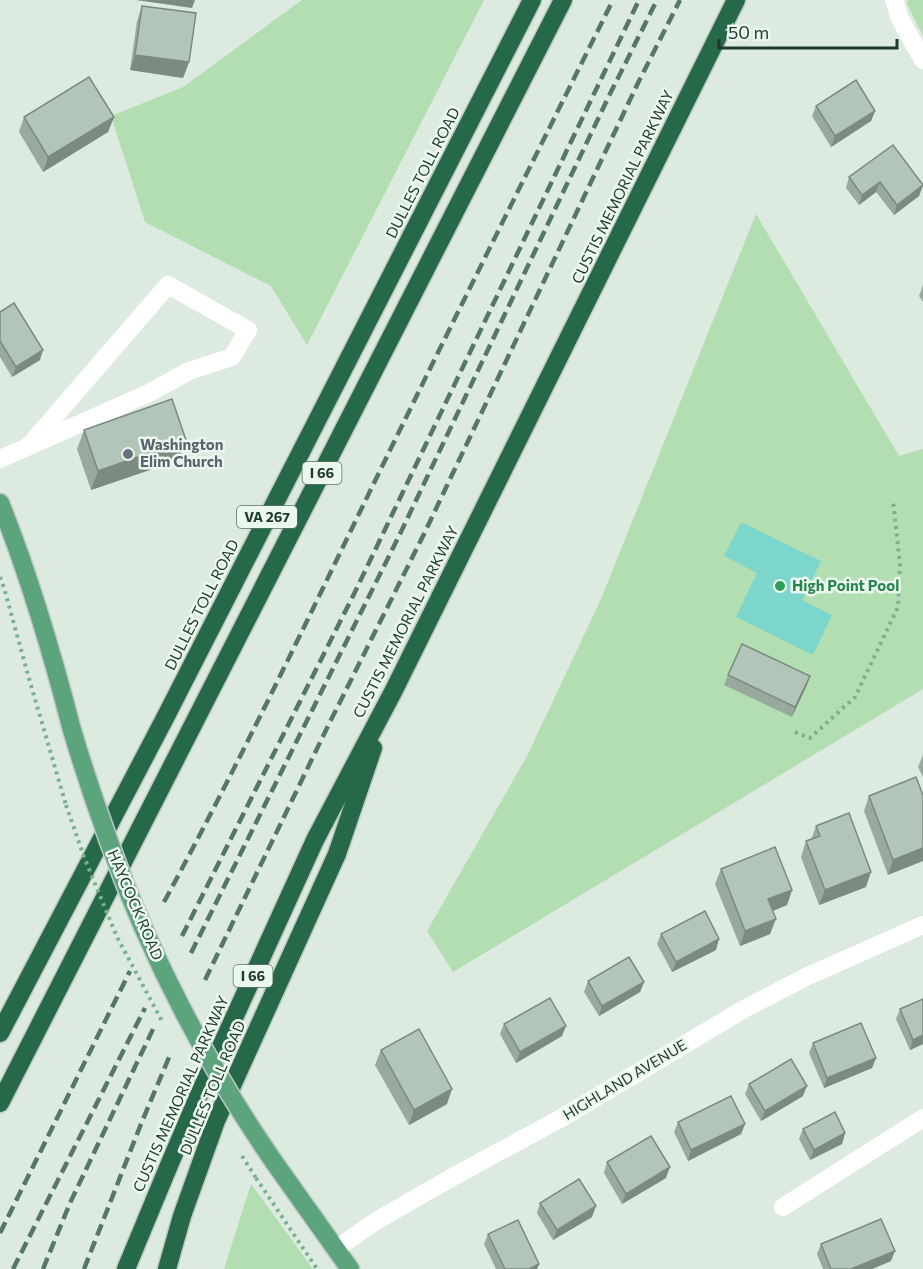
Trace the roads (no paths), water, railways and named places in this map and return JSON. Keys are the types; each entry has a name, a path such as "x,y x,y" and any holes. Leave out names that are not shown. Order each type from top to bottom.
{"highway":[{"name":"DULLES TOLL ROAD","path":"0,1033 165,718 532,0"},
{"name":"I 66","path":"0,1103 563,0"},
{"name":"CUSTIS MEMORIAL PARKWAY","path":"126,1269 198,1097 315,840 394,690 736,0"},
{"name":"DULLES TOLL ROAD","path":"167,1269 191,1188 216,1121 337,854 394,690"}],"main road":[{"name":"HAYCOCK ROAD","path":"0,503 40,614 72,730 108,841 162,969 216,1072 274,1162 350,1269"}],"street":[{"path":"894,0 900,19 923,60"},
{"path":"0,459 149,393 189,371 232,357 248,330 168,285 29,446"},
{"name":"HIGHLAND AVENUE","path":"336,1249 385,1216 565,1116 744,1009 808,976 923,925"},
{"path":"783,1207 923,1118"}],"water":[{"name":"High Point Pool","path":"741,522 821,561 802,600 832,615 813,655 736,617 757,573 724,556"}],"railway":[{"path":"164,902 253,730 613,0"},
{"path":"182,936 354,594 639,0"},
{"path":"191,953 398,538 657,0"},
{"path":"205,980 424,534 638,83 680,0"},
{"path":"0,1233 130,971"},
{"path":"13,1269 145,1008"},
{"path":"43,1269 70,1203 154,1027"},
{"path":"84,1269 170,1055"}],"place":[{"name":"Washington Elim Church","path":"128,454"},
{"name":"High Point Pool","path":"780,586"}]}
